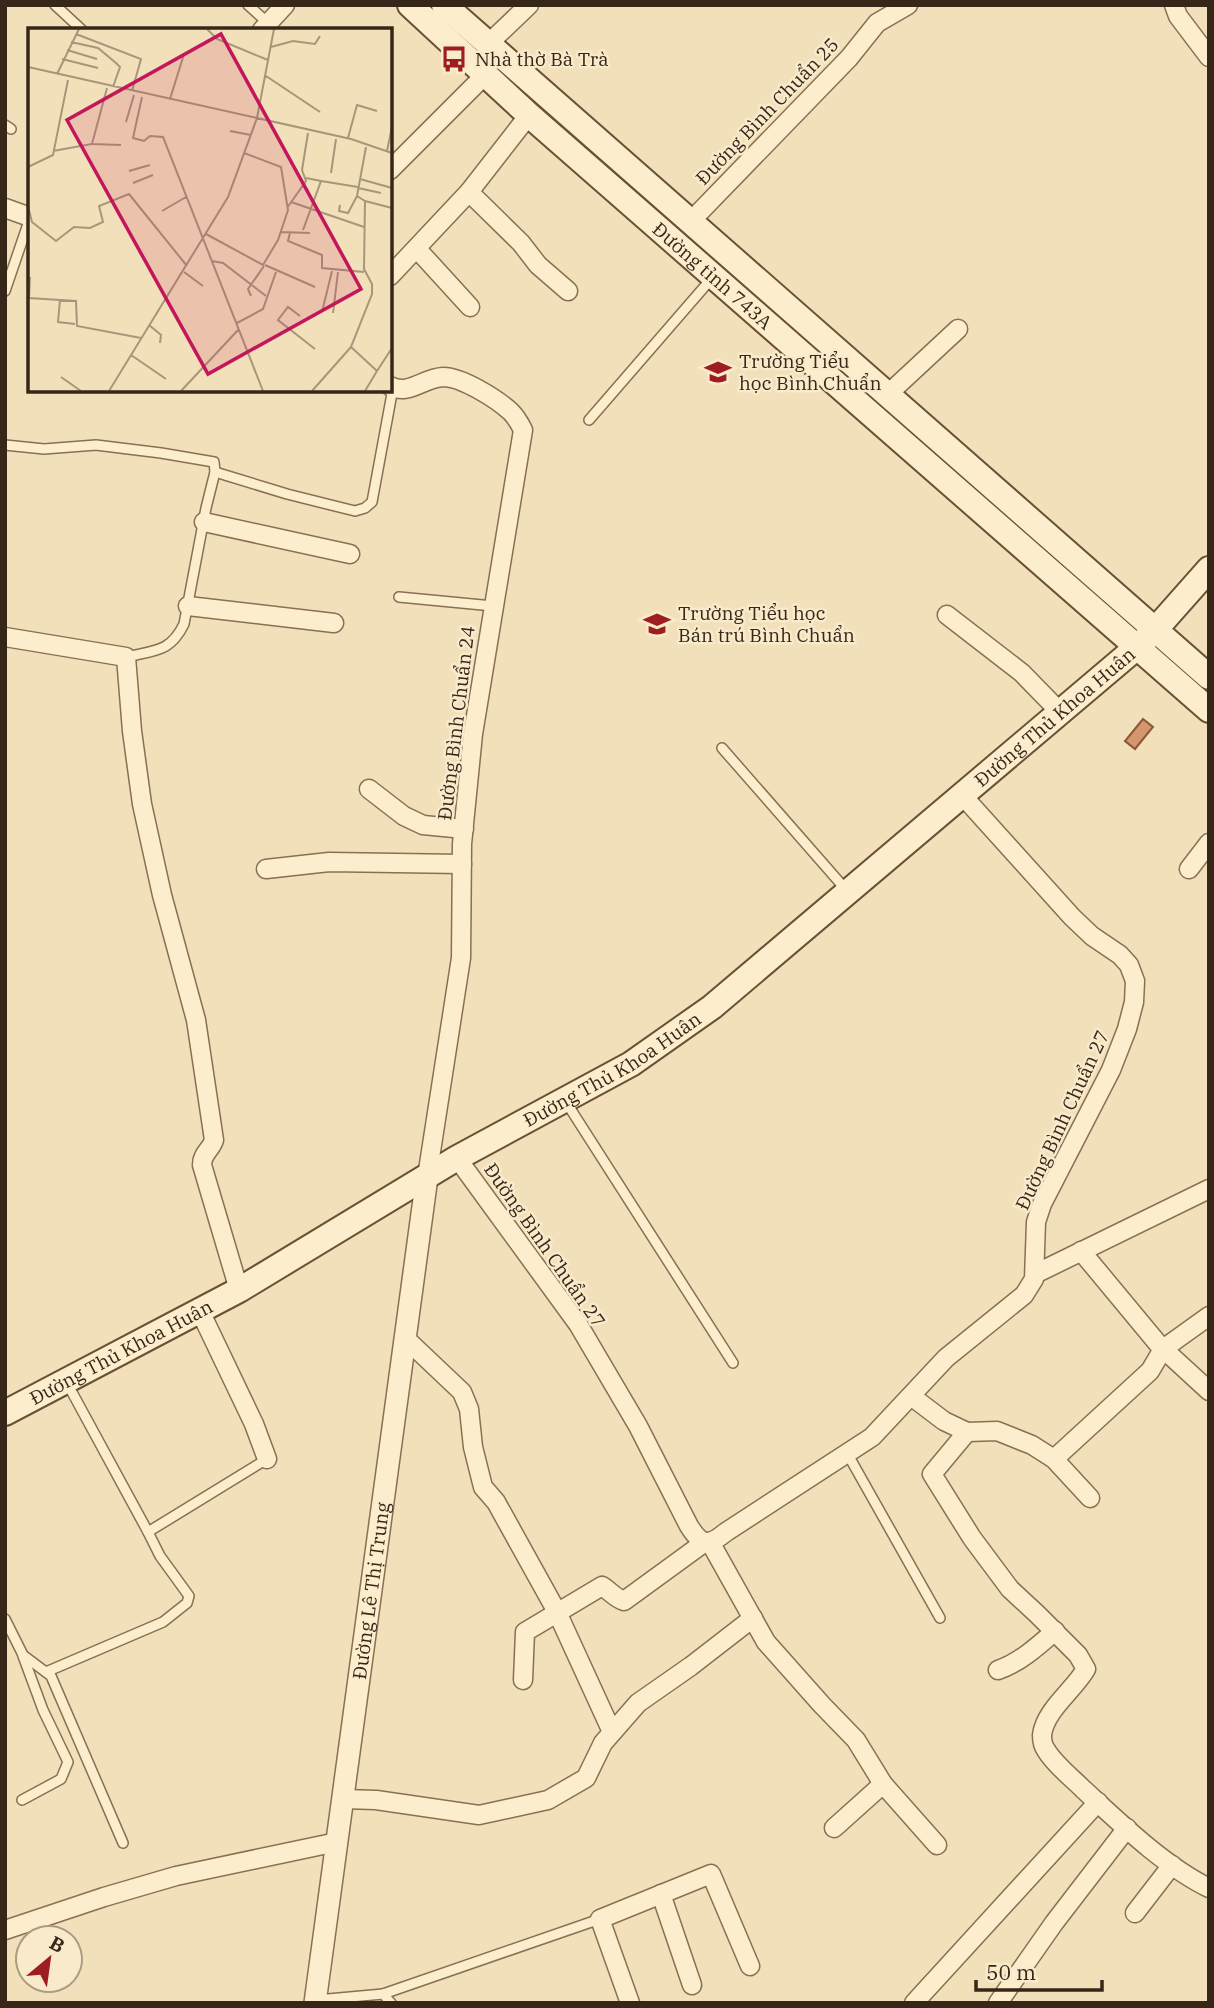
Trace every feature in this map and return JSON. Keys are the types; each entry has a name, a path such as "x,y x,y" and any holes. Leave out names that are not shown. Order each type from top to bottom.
{"main road":[{"name":"Đường tỉnh 743A","path":"410,5 450,21 488,44 887,395 1146,638 1209,710"},
{"name":"Đường tỉnh 743A","path":"450,21 485,75 713,277 1146,638 1209,677"},
{"name":"Đường Thủ Khoa Huân","path":"5,1413 239,1290 457,1158 631,1065 712,1007 1060,712 1146,638 1209,569"}],"street":[{"path":"265,27 285,5"},
{"path":"488,44 529,5"},
{"name":"Đường Bình Chuẩn 25","path":"690,222 849,58 877,23 908,5"},
{"path":"1174,5 1178,16 1209,57"},
{"path":"392,168 485,75"},
{"path":"392,274 469,192 529,115"},
{"path":"469,192 521,243 538,265 568,291"},
{"path":"5,208 28,216"},
{"path":"417,248 470,307"},
{"path":"887,395 958,329"},
{"name":"Đường Bình Chuẩn 24","path":"392,387 406,390 445,377 469,385 490,397 513,413 523,430 472,734 462,864 461,958 427,1177"},
{"path":"204,522 350,554"},
{"path":"188,606 334,622"},
{"path":"947,615 1022,673 1060,712"},
{"path":"5,637 126,657 142,804 162,895 196,1020 214,1140 202,1158 202,1165 239,1290"},
{"path":"369,789 404,816 423,825 464,829"},
{"name":"Đường Bình Chuẩn 27","path":"962,795 1072,917 1120,955 1129,965 1135,981 1134,1002 1127,1029 1111,1070 1042,1204 1036,1222 1035,1274"},
{"path":"1189,869 1209,843"},
{"path":"266,869 329,862 462,864"},
{"name":"Đường Bình Chuẩn 27","path":"457,1158 578,1324 638,1426 689,1526 697,1538 708,1542 766,1642 856,1740 883,1783 937,1844"},
{"name":"Đường Lê Thị Trung","path":"316,2001 427,1177"},
{"path":"523,1680 525,1632 602,1586 616,1599 624,1601 708,1542 715,1541 872,1437 946,1358 1024,1295 1035,1274 1209,1189"},
{"path":"1081,1251 1163,1349 1209,1391"},
{"path":"200,1311 254,1424 267,1460"},
{"path":"1054,1459 1150,1371 1163,1349 1209,1316"},
{"path":"405,1338 462,1392 469,1409 473,1447 483,1487 496,1502 556,1612 612,1732"},
{"path":"911,1396 944,1421 967,1432 997,1431 1032,1446 1054,1459 1090,1498"},
{"path":"967,1432 932,1474 972,1538 1010,1589 1078,1655 1086,1669 1053,1711 1042,1736 1044,1748 1063,1770 1127,1828 1189,1878 1209,1888"},
{"path":"343,1799 376,1800 479,1815 548,1800 586,1778 603,1743 638,1703 753,1618"},
{"path":"998,1670 1036,1648 1055,1631"},
{"path":"834,1828 883,1783"},
{"path":"914,2003 1098,1802"},
{"path":"998,2003 1054,1923 1127,1828"},
{"path":"5,1930 104,1897 176,1877 337,1842"},
{"path":"1135,1913 1172,1865"},
{"path":"631,2003 600,1919 711,1874 750,1966"},
{"path":"661,1894 692,1985"}],"lane":[{"path":"55,5 80,28"},
{"path":"248,5 265,27"},
{"path":"5,291 28,223"},
{"path":"589,420 713,277"},
{"path":"215,472 355,511 365,508 372,502 391,392"},
{"path":"5,445 44,449 96,445 214,462 215,472 184,624 177,639 163,648 126,657"},
{"path":"399,597 493,606"},
{"path":"722,748 848,892"},
{"path":"565,1100 733,1363"},
{"path":"46,1672 163,1622 187,1603 189,1596 160,1556 66,1381"},
{"path":"848,1453 940,1618"},
{"path":"148,1532 267,1460"},
{"path":"5,1619 68,1762 61,1779 22,1800"},
{"path":"23,1655 51,1676 122,1843"},
{"path":"316,2001 383,1994 600,1919"},
{"path":"383,1994 391,2003"}],"building":[{"path":"1143,719 1153,727 1135,749 1125,741"}],"place":[{"name":"Nhà thờ Bà Trà","path":"454,59"},
{"name":"Trường Tiểu học Bình Chuẩn","path":"718,372"},
{"name":"Trường Tiểu học Bán trú Bình Chuẩn","path":"657,624"}]}
